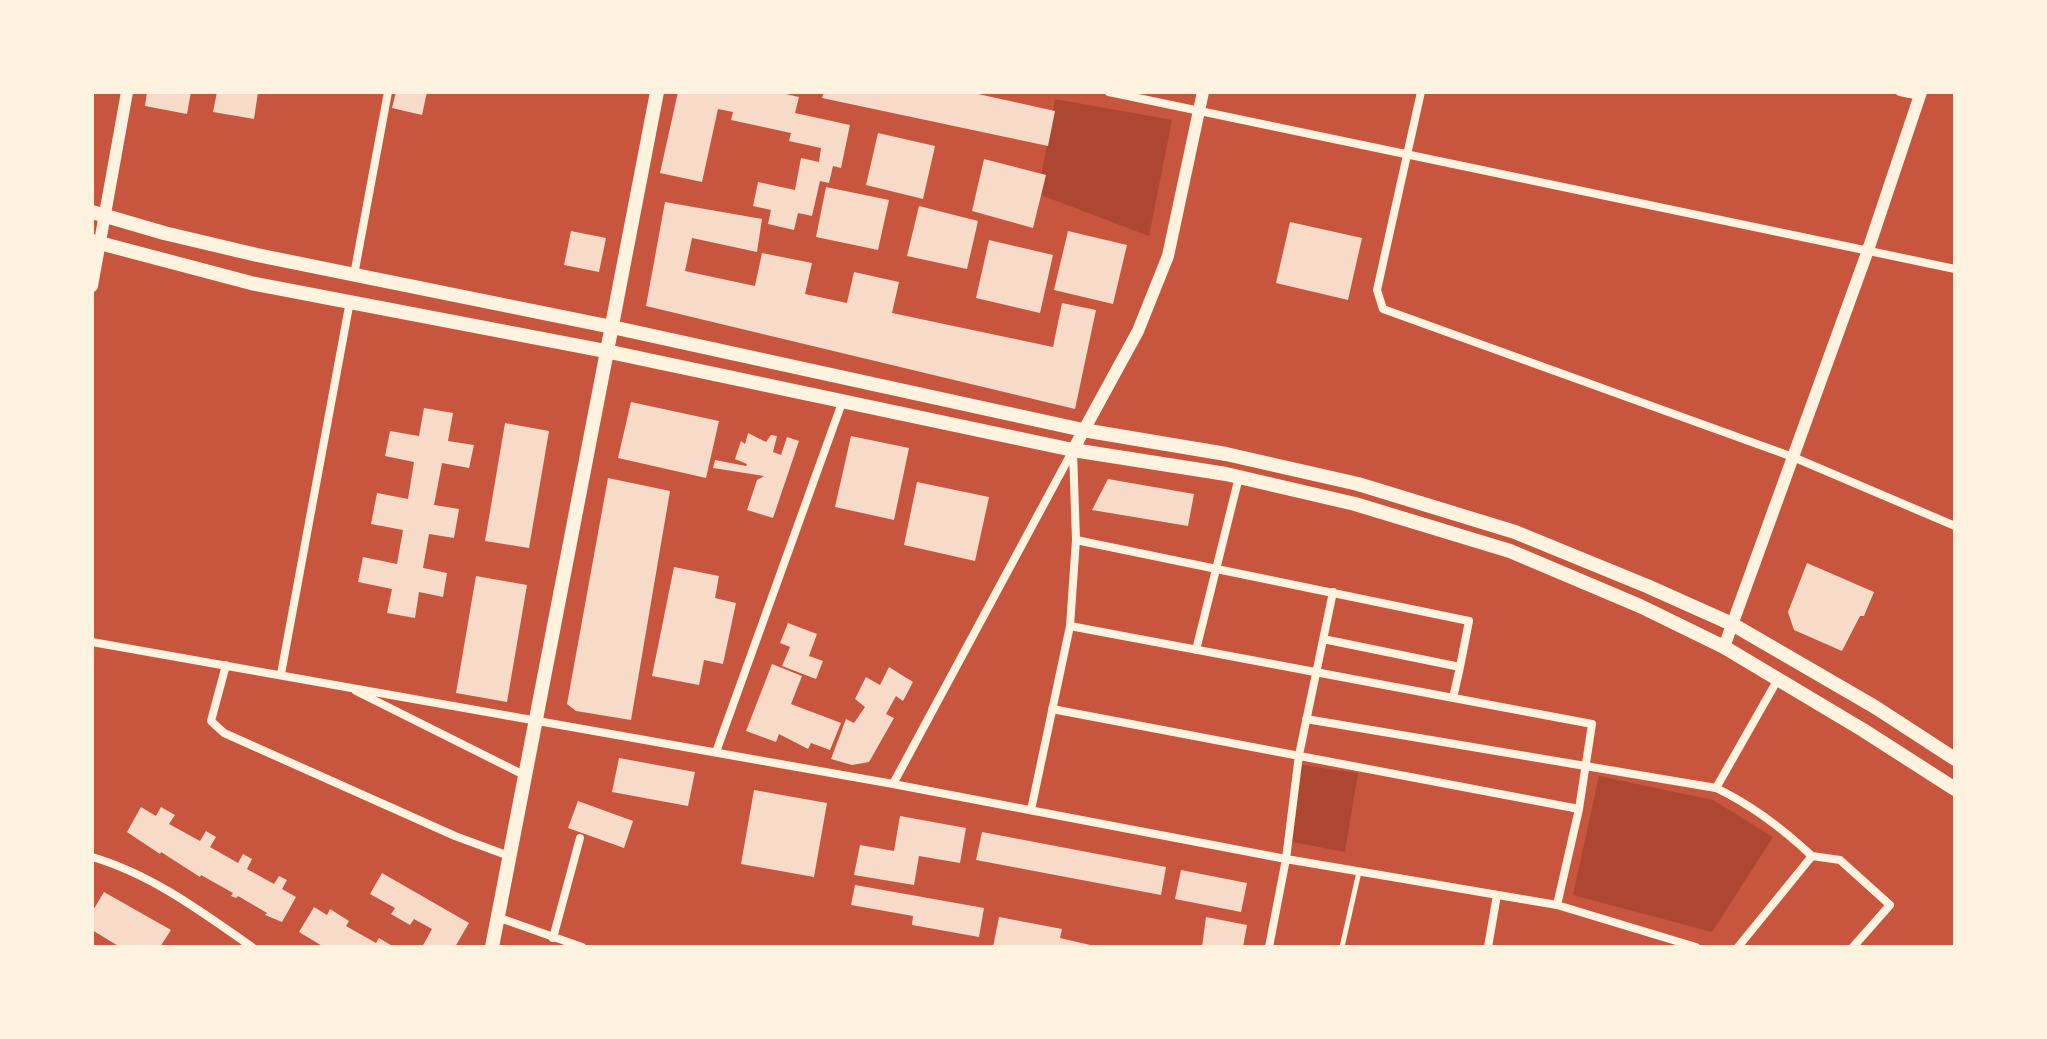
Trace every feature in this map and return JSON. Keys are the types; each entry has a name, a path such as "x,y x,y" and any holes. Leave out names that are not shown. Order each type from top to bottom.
{"main road":[{"path":"492,947 657,92"},
{"path":"98,214 257,255 612,327 1083,430 1226,454 1358,484 1515,532 1732,624 1875,707 1955,759"},
{"path":"96,242 251,283 606,351 1073,450 1239,477 1355,504 1510,551 1640,606 1724,647 1955,789"}],"street":[{"path":"92,286 98,214 127,92"},
{"path":"354,275 388,92"},
{"path":"1109,92 1955,269"},
{"path":"893,784 1138,331 1168,256 1203,92"},
{"path":"1421,92 1377,290 1383,309 1793,457 1955,526"},
{"path":"1724,647 1867,253 1920,94 1900,92"},
{"path":"281,674 350,301"},
{"path":"716,752 843,400"},
{"path":"1031,810 1070,626 1076,540 1073,450"},
{"path":"1196,650 1239,477"},
{"path":"1076,540 1469,621 1453,698"},
{"path":"1269,947 1286,859 1299,755 1333,592"},
{"path":"1070,626 1592,724 1579,809 1557,905"},
{"path":"1323,639 1460,667"},
{"path":"92,642 893,784 1286,859 1557,905 1696,947"},
{"path":"226,665 211,721 224,733 455,836 509,856"},
{"path":"1716,788 1778,679"},
{"path":"346,686 526,777"},
{"path":"1052,709 1579,809"},
{"path":"1306,719 1716,788 1736,797 1782,828 1812,856 1840,860 1890,905 1853,947"},
{"path":"553,938 580,838"},
{"path":"1738,947 1812,856"},
{"path":"92,857 109,862 174,894 252,947"},
{"path":"1488,947 1497,895"},
{"path":"497,917 582,947"}],"lane":[{"path":"1342,947 1359,871"}],"shaded area":[{"path":"1055,99 1172,120 1149,236 1038,194"},
{"path":"1302,765 1358,773 1345,852 1292,842"},
{"path":"1599,776 1713,800 1773,837 1712,932 1573,895"}],"building":[{"path":"147,92 191,92 187,114 145,106"},
{"path":"217,92 258,92 254,119 213,112"},
{"path":"396,92 427,92 422,115 392,108"},
{"path":"678,92 777,92 799,97 795,113 850,125 841,168 833,166 829,183 820,181 812,216 798,213 794,230 768,224 771,210 753,206 758,182 795,190 801,158 819,162 821,148 789,141 791,133 731,120 733,112 718,109 702,182 660,173"},
{"path":"824,92 969,92 1055,111 1048,146 822,98"},
{"path":"878,133 935,146 923,199 866,185"},
{"path":"984,159 1046,175 1033,228 972,211"},
{"path":"826,187 889,200 878,250 816,237"},
{"path":"665,202 762,219 757,252 692,238 685,271 755,286 762,253 812,263 805,294 847,303 854,272 899,282 892,313 1053,347 1062,303 1096,310 1075,409 646,306"},
{"path":"919,206 978,221 967,269 907,256"},
{"path":"1290,222 1362,238 1348,300 1276,283"},
{"path":"571,231 606,238 599,272 564,265"},
{"path":"1068,231 1127,245 1113,304 1054,290"},
{"path":"989,240 1053,255 1040,313 976,298"},
{"path":"631,402 719,421 706,478 618,458"},
{"path":"424,408 453,413 448,441 474,445 469,468 442,463 434,505 459,509 454,538 429,534 423,568 447,573 443,597 419,592 415,618 387,613 392,589 358,582 363,557 397,564 403,530 371,524 377,493 408,499 414,462 385,456 390,431 419,436"},
{"path":"505,423 549,431 529,548 485,541"},
{"path":"748,433 766,442 771,435 777,436 773,452 781,455 787,437 799,441 773,518 747,510 757,480 764,476 713,468 715,460 746,466 735,459 741,441 745,444"},
{"path":"851,436 909,448 894,520 835,507"},
{"path":"608,478 670,491 631,720 576,711 567,704"},
{"path":"1108,479 1194,494 1188,526 1092,510"},
{"path":"917,482 989,497 975,561 904,545"},
{"path":"1807,563 1874,592 1864,616 1860,616 1842,651 1794,630 1788,612"},
{"path":"674,567 719,576 715,598 736,603 723,664 704,660 699,685 652,676"},
{"path":"476,576 527,585 507,702 456,693"},
{"path":"788,623 817,634 809,656 823,661 816,679 782,666 790,647 780,643"},
{"path":"772,664 802,676 791,704 841,723 830,750 811,743 808,749 779,734 776,742 746,731"},
{"path":"889,667 913,682 903,701 896,696 886,714 894,718 869,762 852,765 831,759 846,719 854,723 865,707 855,699 866,677 880,685"},
{"path":"619,758 695,772 688,806 612,792"},
{"path":"754,790 827,803 814,877 741,864"},
{"path":"578,801 633,821 624,848 568,828"},
{"path":"141,807 156,816 161,807 175,815 169,824 200,841 206,831 216,837 210,847 238,863 243,854 252,859 247,869 274,884 279,876 287,880 282,889 296,897 282,922 265,915 267,913 238,896 231,896 233,893 160,854 127,832"},
{"path":"900,816 966,828 960,863 919,856 914,885 854,875 860,845 894,851"},
{"path":"982,832 1166,867 1161,895 976,860"},
{"path":"1181,870 1247,883 1241,912 1175,899"},
{"path":"382,873 469,923 455,947 422,947 432,929 414,919 410,925 391,914 395,908 370,894"},
{"path":"855,885 984,908 979,937 912,925 913,916 851,905"},
{"path":"104,892 171,930 160,947 120,947 92,930 92,912"},
{"path":"314,907 327,915 330,909 349,921 346,926 376,943 379,938 394,947 324,947 299,932"},
{"path":"999,917 1062,929 1060,938 1099,947 993,947"},
{"path":"1206,917 1247,925 1243,947 1202,947"}]}
